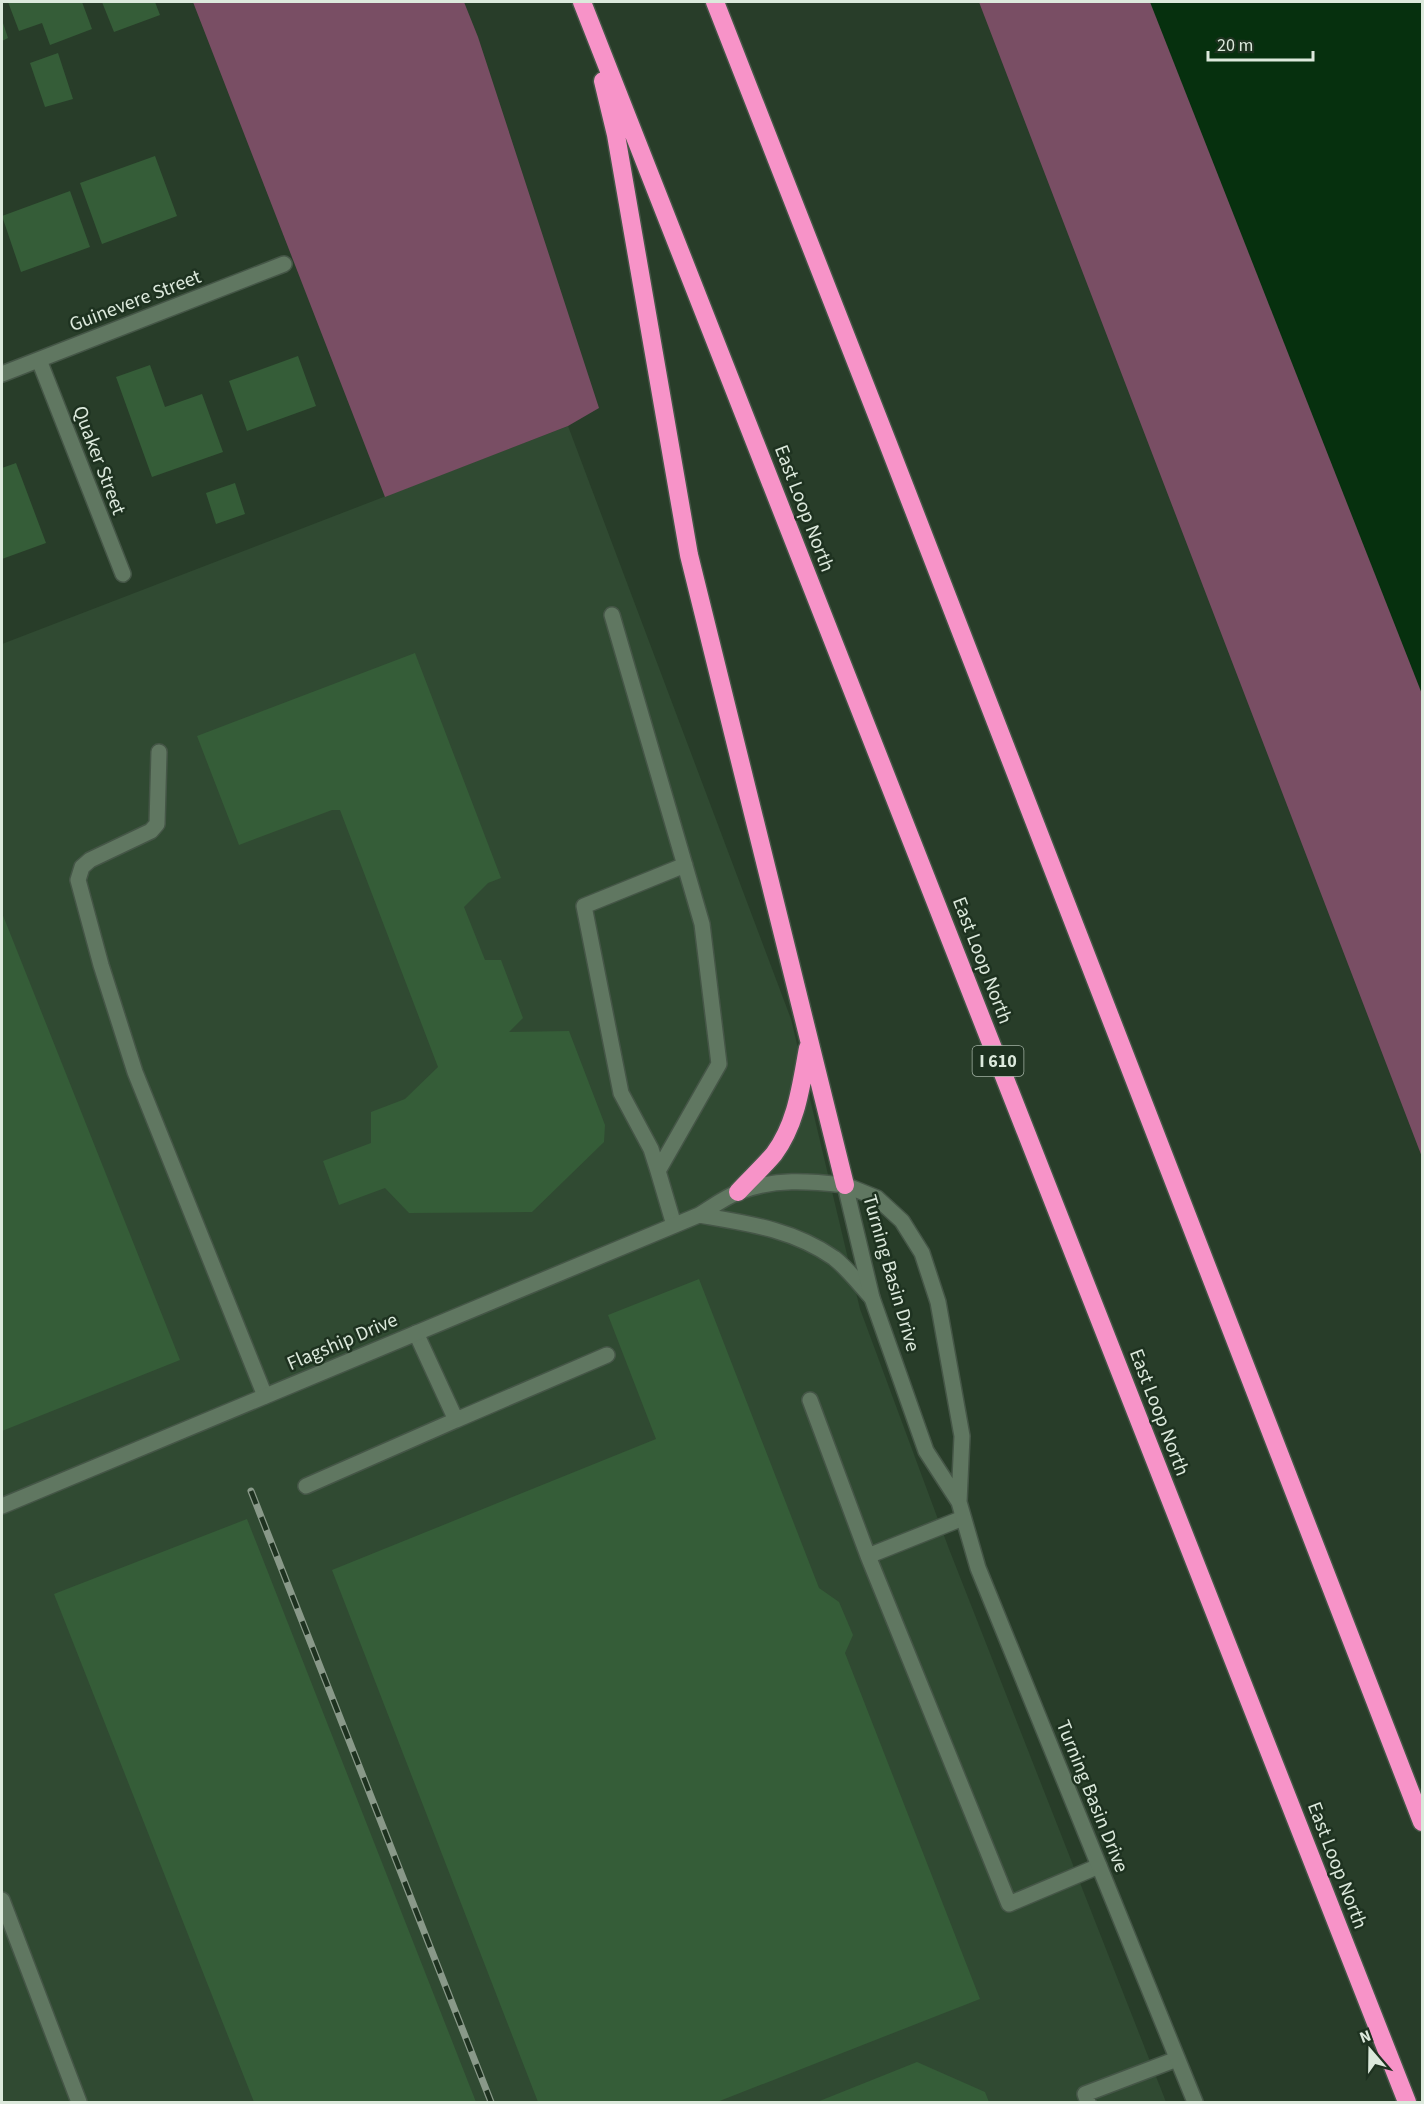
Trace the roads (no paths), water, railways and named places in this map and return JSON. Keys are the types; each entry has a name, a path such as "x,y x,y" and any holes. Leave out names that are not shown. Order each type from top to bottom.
{"highway":[{"name":"East Loop North","path":"582,2 1407,2103"},
{"path":"715,2 1422,1822"},
{"path":"589,20 616,135 688,555 845,1185"},
{"path":"738,1192 774,1154 786,1133 796,1110 809,1043"}],"street":[{"name":"Guinevere Street","path":"2,374 284,264"},
{"name":"Quaker Street","path":"39,360 123,574"},
{"path":"612,615 702,924 719,1064 658,1171"},
{"path":"159,752 157,824 151,831 90,860 82,867 78,880 101,965 135,1072 265,1396"},
{"path":"674,1225 651,1149 621,1093 584,906 685,865"},
{"name":"Flagship Drive","path":"2,1506 699,1215 738,1192 771,1183 806,1181 845,1185"},
{"name":"Turning Basin Drive","path":"845,1185 872,1298 926,1450 958,1502 978,1568 1195,2103"},
{"name":"Turning Basin Drive","path":"845,1185 877,1198 902,1221 922,1254 938,1302 962,1436 958,1502"},
{"path":"699,1215 759,1226 798,1237 835,1259 872,1298"},
{"path":"416,1333 456,1420"},
{"path":"306,1486 607,1355"},
{"path":"810,1400 868,1556 1009,1904 1099,1866"},
{"path":"868,1556 963,1518"},
{"path":"2,1900 79,2103"},
{"path":"1088,2103 1085,2094 1177,2058"}],"railway":[{"path":"251,1491 491,2102"}]}
